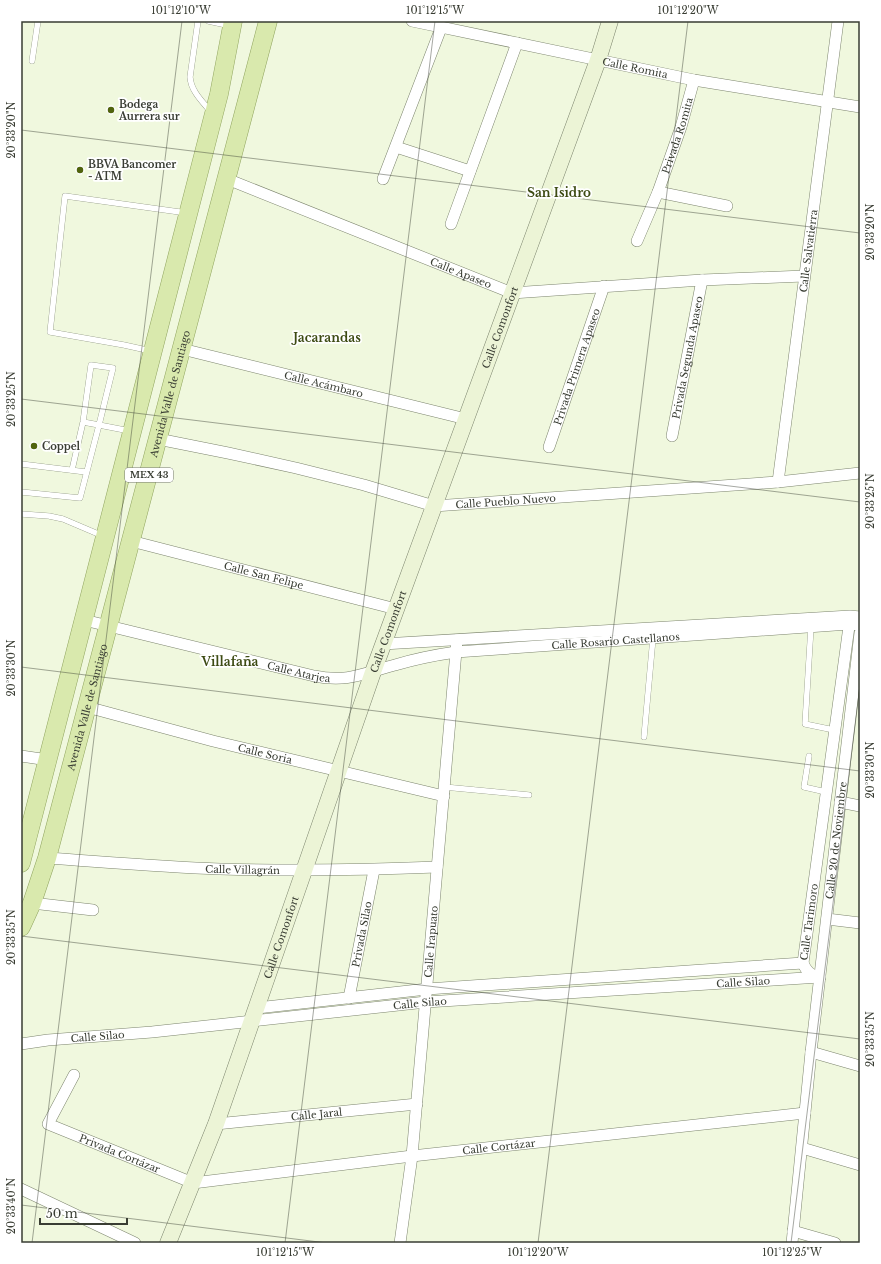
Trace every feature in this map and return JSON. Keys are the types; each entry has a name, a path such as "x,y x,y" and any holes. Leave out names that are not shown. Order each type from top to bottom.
{"main road":[{"name":"Avenida Valle de Santiago","path":"21,927 48,858 268,21"},
{"name":"MEX 43","path":"21,863 214,115 232,23"}],"street":[{"name":"Calle Romita","path":"412,21 694,80 860,107"},
{"name":"Calle Comonfort","path":"168,1243 216,1124 383,644 598,60 610,21"},
{"name":"Calle Salvatierra","path":"778,482 838,21"},
{"path":"384,179 441,28"},
{"path":"451,224 517,43"},
{"name":"Privada Romita","path":"637,241 658,192 681,127 694,80"},
{"path":"396,147 470,171"},
{"name":"Calle Apaseo","path":"227,179 512,293 702,280 804,276"},
{"path":"658,192 727,206"},
{"name":"Privada Segunda Apaseo","path":"672,436 702,280"},
{"name":"Privada Primera Apaseo","path":"550,448 604,286"},
{"name":"Calle Acámbaro","path":"182,349 466,419"},
{"name":"Calle Pueblo Nuevo","path":"158,440 296,468 434,506 778,482 860,473"},
{"name":"Calle San Felipe","path":"131,541 396,609"},
{"name":"Calle Atarjea","path":"84,620 326,679 350,678 373,672"},
{"name":"Calle Rosario Castellanos","path":"383,644 855,621"},
{"name":"Calle Rosario Castellanos","path":"373,672 414,660 456,652 811,627 855,621"},
{"name":"Calle Tarimoro","path":"820,977 811,974 804,968 803,963 834,730 855,621"},
{"name":"Calle 20 de Noviembre","path":"820,977 840,802 855,733 860,633"},
{"name":"Calle Irapuato","path":"400,1243 412,1156 417,1104 457,640"},
{"name":"Calle Soria","path":"87,707 213,741 338,772 444,792"},
{"path":"834,730 855,733"},
{"path":"21,756 48,760"},
{"path":"840,802 860,806"},
{"name":"Calle Villagrán","path":"48,858 211,868 304,870 437,868"},
{"name":"Privada Silao","path":"349,998 374,870"},
{"path":"32,902 93,910"},
{"path":"827,919 860,923"},
{"name":"Calle Silao","path":"21,1044 100,1035 152,1032 349,998 427,989 803,963"},
{"path":"792,1243 820,977"},
{"name":"Calle Silao","path":"254,1014 820,977"},
{"path":"812,1052 860,1066"},
{"name":"Privada Cortázar","path":"74,1075 48,1124 192,1183"},
{"name":"Calle Jaral","path":"216,1124 417,1104"},
{"name":"Calle Cortázar","path":"192,1183 412,1156 805,1113"},
{"path":"802,1148 860,1165"},
{"path":"21,1189 135,1243"},
{"path":"793,1231 835,1243"}],"lane":[{"path":"32,61 38,21"},
{"path":"198,21 190,77 191,84 196,93 214,115"},
{"path":"208,21 232,23"},
{"path":"153,352 124,345 50,332 65,196 188,213"},
{"path":"21,492 80,498 113,368 91,365 83,422 72,470"},
{"path":"83,422 132,432"},
{"path":"21,464 86,472"},
{"path":"21,514 50,516 63,519 106,537"},
{"path":"811,627 805,724 834,730"},
{"path":"644,737 653,638"},
{"path":"808,756 804,787 826,792"},
{"path":"444,792 529,795"}],"place":[{"name":"Bodega Aurrera sur","path":"111,110"},
{"name":"BBVA Bancomer - ATM","path":"80,170"},
{"name":"Coppel","path":"34,446"}],"district":[{"name":"San Isidro","path":"559,193"},
{"name":"Jacarandas","path":"327,338"},
{"name":"Villafaña","path":"230,662"}]}
